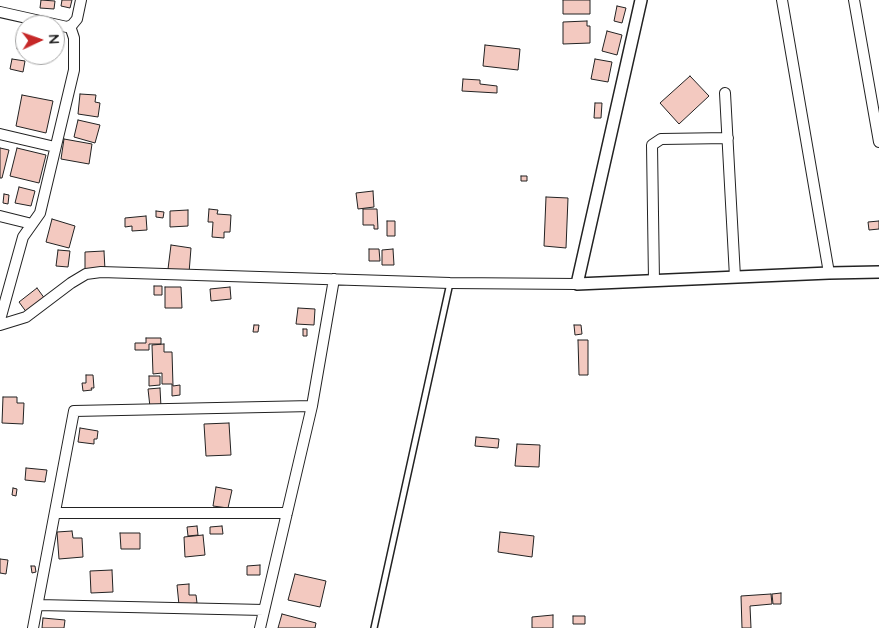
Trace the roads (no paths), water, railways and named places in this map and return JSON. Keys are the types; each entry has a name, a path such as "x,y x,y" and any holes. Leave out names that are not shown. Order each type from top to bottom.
{"street":[{"path":"0,12 64,27 70,26 77,19 81,0"},
{"path":"577,284 641,0"},
{"path":"782,0 829,273"},
{"path":"854,0 879,142"},
{"path":"0,320 23,237 40,213 74,70 74,38 70,26"},
{"path":"725,93 735,277"},
{"path":"0,134 55,147"},
{"path":"654,281 652,145 660,139 728,138"},
{"path":"0,216 32,224"},
{"path":"0,325 26,317 71,282 91,273 120,272 450,283 577,284 879,272"},
{"path":"260,628 312,406 334,279"},
{"path":"33,628 75,410 312,406"},
{"path":"54,513 287,513"},
{"path":"38,605 264,610"}],"lane":[{"path":"374,628 450,283"}]}
